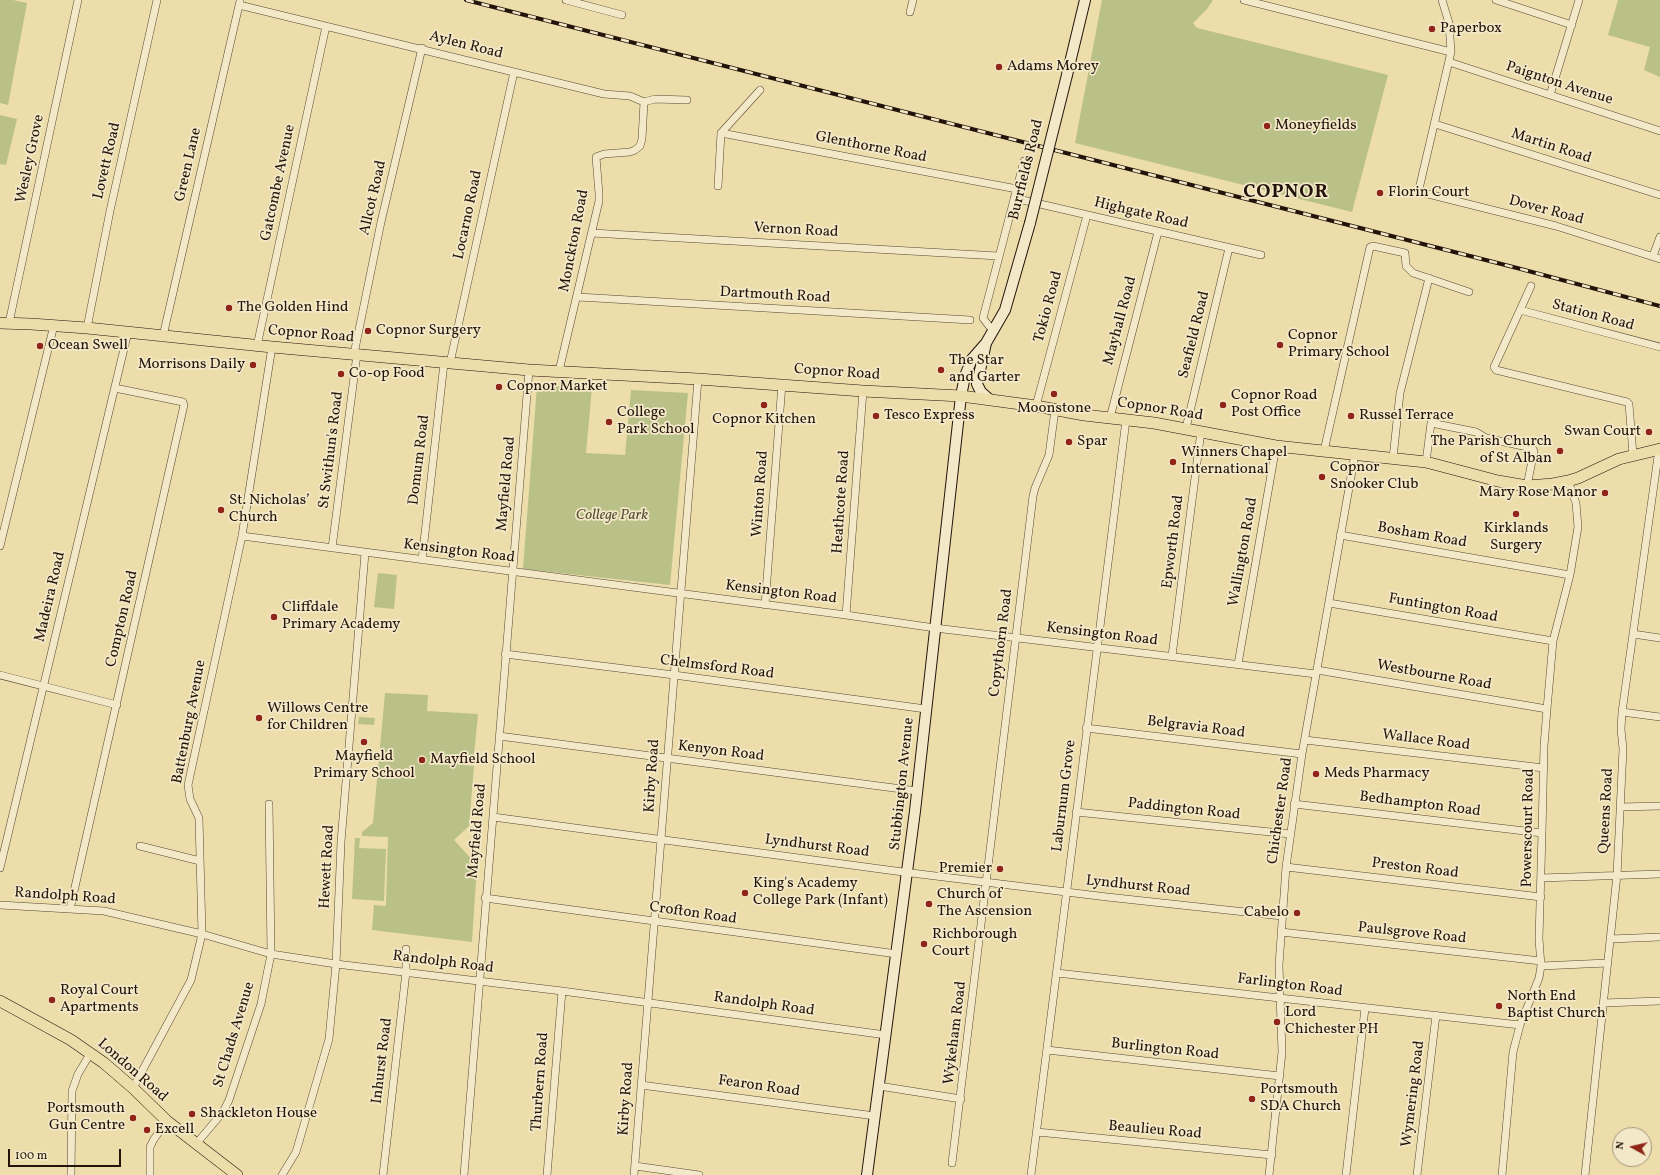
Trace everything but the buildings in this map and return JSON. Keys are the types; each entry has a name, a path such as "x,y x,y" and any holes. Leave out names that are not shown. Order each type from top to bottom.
{"main road":[{"name":"Copnor Road","path":"5,323 54,325 257,346 529,370 782,384 863,391 961,396 1186,428 1276,446 1426,462 1498,481 1527,486 1541,486 1568,481 1578,478 1619,459 1659,449"},
{"name":"London Road","path":"0,1001 71,1040 133,1088 167,1121 237,1175"}],"street":[{"name":"Wesley Grove","path":"5,323 78,0"},
{"name":"Lovett Road","path":"87,328 110,211 157,0"},
{"path":"566,0 622,15"},
{"path":"595,8 597,0"},
{"path":"910,12 913,0"},
{"name":"Burrfields Road","path":"961,396 965,376 972,359 986,343 994,330 1005,310 1010,294 1030,223 1084,0"},
{"path":"1244,0 1451,52"},
{"path":"1435,124 1451,52 1448,23 1442,0"},
{"path":"1496,0 1572,25"},
{"path":"1550,95 1579,0"},
{"name":"Aylen Road","path":"240,2 326,26 422,48 604,94 630,96 644,102 655,99 687,100"},
{"name":"Green Lane","path":"163,336 240,2"},
{"name":"Gatcombe Avenue","path":"257,346 326,26"},
{"name":"Allcot Road","path":"355,354 381,222 422,48"},
{"name":"Paignton Avenue","path":"1449,62 1660,131"},
{"name":"Locarno Road","path":"447,363 514,72"},
{"path":"718,186 721,133 760,90"},
{"name":"Monckton Road","path":"559,371 578,297 600,194 596,157 604,154 630,152 640,146 642,139 644,102"},
{"name":"Dover Road","path":"1435,124 1419,189 1423,193 1550,224 1657,257"},
{"name":"Martin Road","path":"1435,124 1660,195"},
{"name":"Glenthorne Road","path":"721,133 1017,189"},
{"path":"994,330 985,322 983,318 1024,160"},
{"name":"Highgate Road","path":"1014,198 1261,256"},
{"name":"Tokio Road","path":"1036,406 1087,215"},
{"name":"Mayhall Road","path":"1110,418 1158,232"},
{"name":"Vernon Road","path":"592,233 998,256"},
{"path":"1657,257 1660,237"},
{"path":"1324,451 1369,250 1373,246 1405,253 1404,260 1408,270 1469,292"},
{"name":"Seafield Road","path":"1186,428 1229,248"},
{"path":"1393,458 1400,393 1429,278"},
{"path":"1531,286 1494,367 1496,370 1627,402 1629,404 1633,455"},
{"name":"Dartmouth Road","path":"578,297 970,320"},
{"name":"Station Road","path":"1520,310 1660,347"},
{"path":"0,546 54,325"},
{"name":"Madeira Road","path":"0,868 128,332"},
{"name":"Burrfields Road","path":"986,343 977,384 981,392 989,399"},
{"name":"Battenburg Avenue","path":"133,1088 191,980 202,934 199,818 190,799 188,785 242,536 272,347"},
{"name":"St Swithun's Road","path":"332,548 355,354"},
{"name":"Domum Road","path":"422,560 447,363"},
{"name":"Mayfield Road","path":"464,1175 480,981 485,898 493,817 529,370"},
{"name":"Kirby Road","path":"634,1175 698,379"},
{"name":"Winton Road","path":"765,605 782,384"},
{"name":"Compton Road","path":"70,909 184,405 183,402 114,388"},
{"name":"Heathcote Road","path":"846,615 863,391"},
{"name":"Stubbington Avenue","path":"866,1175 908,872 961,396"},
{"name":"Copythorn Road","path":"987,882 1033,496 1049,455 1055,410"},
{"name":"Laburnum Grove","path":"1031,1175 1086,728 1126,420"},
{"path":"1426,462 1431,423 1476,432 1486,438 1532,448 1534,451 1527,486"},
{"name":"Epworth Road","path":"1172,656 1201,431"},
{"name":"Wallington Road","path":"1238,664 1276,446"},
{"name":"Queens Road","path":"1585,1175 1617,875 1623,749 1621,729 1622,712 1659,449"},
{"name":"Chichester Road","path":"1269,1175 1282,1052 1280,997 1281,932 1286,867 1302,754 1355,454"},
{"name":"Powerscourt Road","path":"1502,1175 1513,1052 1520,1024 1535,990 1541,964 1539,939 1547,709 1554,641 1570,575 1578,528 1578,511 1568,481"},
{"name":"Bosham Road","path":"1340,535 1570,575"},
{"name":"Kensington Road","path":"242,536 935,628 1097,648 1317,672"},
{"name":"Hewett Road","path":"282,1175 296,1152 328,1044 336,964 341,842 364,553"},
{"name":"Funtington Road","path":"1329,603 1554,641"},
{"path":"1633,634 1660,638"},
{"name":"Chelmsford Road","path":"505,654 926,709"},
{"name":"Westbourne Road","path":"1317,672 1547,709"},
{"path":"0,675 116,705"},
{"path":"1622,712 1660,717"},
{"name":"Belgravia Road","path":"1086,728 1302,754"},
{"name":"Kenyon Road","path":"499,736 917,791"},
{"name":"Wallace Road","path":"1305,740 1544,768"},
{"name":"St Chads Avenue","path":"196,1144 223,1112 262,1004 271,954 269,804"},
{"name":"Bedhampton Road","path":"1294,804 1542,833"},
{"path":"1620,807 1660,806"},
{"name":"Paddington Road","path":"1076,812 1290,834"},
{"name":"Lyndhurst Road","path":"493,817 1066,892 1282,916"},
{"path":"140,846 200,861"},
{"name":"Preston Road","path":"1286,867 1541,897"},
{"path":"1541,878 1660,874"},
{"name":"Wykeham Road","path":"952,1164 987,882"},
{"name":"Crofton Road","path":"485,898 897,954"},
{"name":"Randolph Road","path":"0,906 104,911 202,934 271,954 336,964 562,991 886,1035"},
{"name":"Paulsgrove Road","path":"1281,932 1541,964 1607,963"},
{"path":"1610,939 1660,937"},
{"name":"Inhurst Road","path":"382,1175 406,972 406,949"},
{"name":"Farlington Road","path":"1057,972 1365,1008 1520,1024"},
{"name":"Thurbern Road","path":"547,1175 562,991"},
{"path":"1603,1003 1660,1001"},
{"path":"1346,1175 1365,1008"},
{"name":"Wymering Road","path":"1417,1175 1436,1015"},
{"name":"Burlington Road","path":"1047,1050 1280,1076"},
{"path":"71,1175 72,1092 78,1074 90,1054"},
{"name":"Fearon Road","path":"641,1085 875,1116"},
{"path":"879,1086 960,1099"},
{"path":"150,1175 150,1147 167,1121"},
{"name":"Beaulieu Road","path":"1037,1132 1272,1155"},
{"path":"635,1166 699,1175"}],"green space":[{"path":"0,0 13,0 27,3 8,105 0,103"},
{"name":"Moneyfields","path":"1102,0 1213,0 1207,9 1193,23 1197,28 1388,75 1352,212 1075,143"},
{"path":"1618,0 1660,0 1660,77 1644,70 1650,47 1608,35"},
{"path":"0,115 17,119 6,165 0,164"},
{"name":"College Park","path":"537,386 592,387 586,453 625,455 631,390 688,393 670,585 523,569"},
{"path":"378,573 397,575 394,609 374,607"},
{"path":"385,693 428,695 427,711 478,714 474,755 464,755 464,765 474,766 469,826 454,840 477,865 472,942 372,930 374,905 386,906 388,837 362,836 362,832 373,823"},
{"path":"359,717 375,718 374,725 358,724"},
{"path":"355,838 360,838 359,848 386,849 384,901 352,899"}],"railway":[{"path":"466,0 1517,268 1660,306"}],"place":[{"name":"Paperbox","path":"1432,29"},
{"name":"Adams Morey","path":"999,67"},
{"name":"Moneyfields","path":"1267,126"},
{"name":"Florin Court","path":"1380,193"},
{"name":"The Golden Hind","path":"229,308"},
{"name":"Copnor Surgery","path":"368,331"},
{"name":"Copnor Primary School","path":"1280,345"},
{"name":"Ocean Swell","path":"40,346"},
{"name":"Morrisons Daily","path":"253,365"},
{"name":"The Star and Garter","path":"941,370"},
{"name":"Co-op Food","path":"341,374"},
{"name":"Copnor Market","path":"499,387"},
{"name":"Moonstone","path":"1054,394"},
{"name":"Copnor Kitchen","path":"764,405"},
{"name":"Copnor Road Post Office","path":"1223,405"},
{"name":"Tesco Express","path":"876,416"},
{"name":"Russel Terrace","path":"1351,416"},
{"name":"College Park School","path":"609,422"},
{"name":"Swan Court","path":"1649,432"},
{"name":"Spar","path":"1069,442"},
{"name":"The Parish Church of St Alban","path":"1560,451"},
{"name":"Winners Chapel International","path":"1173,462"},
{"name":"Copnor Snooker Club","path":"1322,477"},
{"name":"Mary Rose Manor","path":"1605,493"},
{"name":"St. Nicholas’ Church","path":"221,510"},
{"name":"Kirklands Surgery","path":"1516,514"},
{"name":"Cliffdale Primary Academy","path":"274,617"},
{"name":"Willows Centre for Children","path":"259,718"},
{"name":"Mayfield Primary School","path":"364,742"},
{"name":"Mayfield School","path":"422,760"},
{"name":"Meds Pharmacy","path":"1316,774"},
{"name":"Premier","path":"1000,869"},
{"name":"King's Academy College Park (Infant)","path":"745,893"},
{"name":"Church of The Ascension","path":"929,904"},
{"name":"Cabelo","path":"1297,913"},
{"name":"Richborough Court","path":"924,944"},
{"name":"Royal Court Apartments","path":"52,1000"},
{"name":"North End Baptist Church","path":"1499,1006"},
{"name":"Lord Chichester PH","path":"1277,1022"},
{"name":"Portsmouth SDA Church","path":"1252,1099"},
{"name":"Shackleton House","path":"192,1114"},
{"name":"Portsmouth Gun Centre","path":"133,1118"},
{"name":"Excell","path":"147,1130"}],"district":[{"name":"COPNOR","path":"1286,194"}]}
